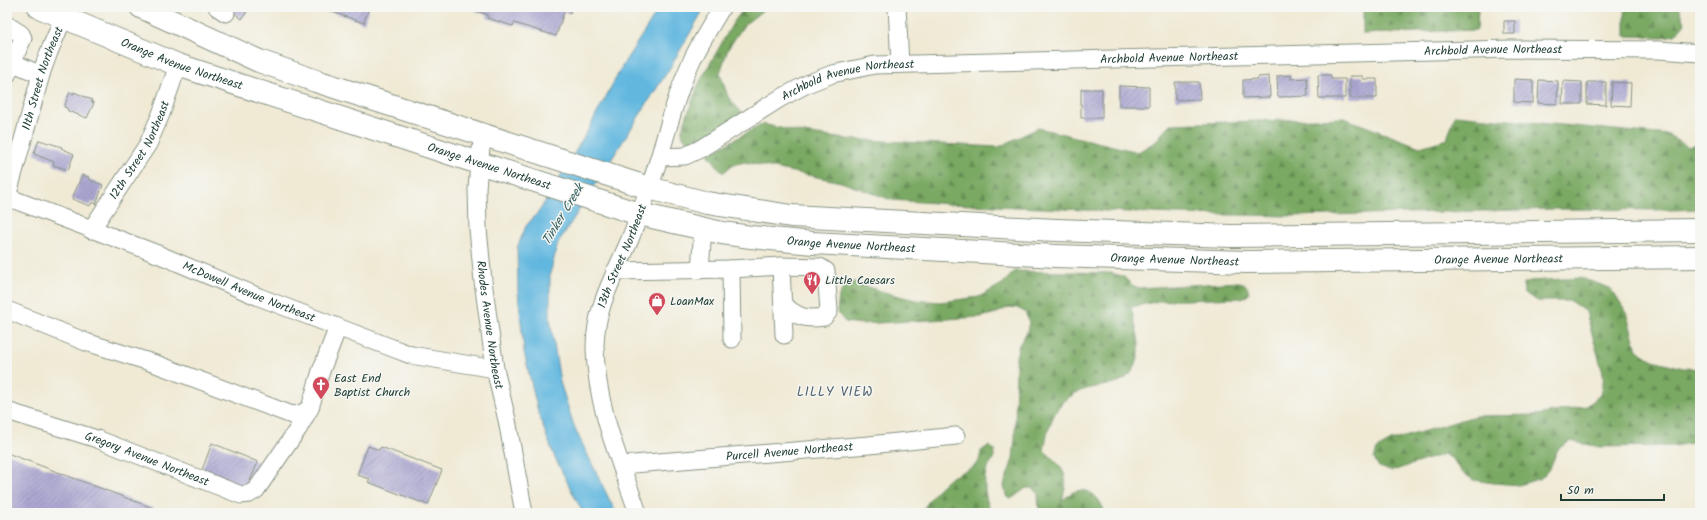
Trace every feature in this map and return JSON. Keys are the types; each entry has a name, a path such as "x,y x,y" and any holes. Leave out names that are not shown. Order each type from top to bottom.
{"highway":[{"name":"Orange Avenue Northeast","path":"39,7 66,12 178,65 479,163 609,203 639,214 729,234 782,241 1056,256 1247,262 1700,256"},
{"path":"141,7 165,12 259,60 316,81 649,188 707,203 791,216 1056,230 1231,236 1700,230"}],"street":[{"name":"13th Street Northeast","path":"638,513 602,410 597,379 595,347 596,327 600,309 649,188 677,100 692,60 722,7"},
{"path":"897,7 900,64"},
{"name":"11th Street Northeast","path":"7,197 41,75 66,12"},
{"path":"7,25 21,34 23,38 9,66 41,75"},
{"name":"Archbold Avenue Northeast","path":"660,157 684,156 700,149 779,99 807,84 832,74 854,68 875,65 1512,49 1659,50 1700,52"},
{"name":"12th Street Northeast","path":"91,230 148,144 161,114 178,65"},
{"name":"Rhodes Avenue Northeast","path":"484,134 479,163 477,189 478,229 495,369 507,420 524,513"},
{"name":"McDowell Avenue Northeast","path":"7,197 160,255 411,355 495,369"},
{"path":"700,270 703,228"},
{"path":"1056,230 1056,256"},
{"path":"1369,235 1370,261"},
{"path":"615,271 700,270 781,266 820,267 826,271 829,311 824,317 809,320 791,312 783,305"},
{"path":"781,266 784,335"},
{"path":"731,269 732,338"},
{"path":"7,310 86,342 156,364 292,415 301,414 310,408"},
{"name":"Gregory Avenue Northeast","path":"7,411 97,439 241,495 249,494 256,490 298,429 310,408 321,371 338,327"},
{"name":"Purcell Avenue Northeast","path":"621,465 869,445 956,436"}],"green space":[{"path":"745,7 767,7 744,25 728,49 720,73 728,97 742,113 695,144 686,141 683,137 682,129 699,83 733,23"},
{"path":"1363,7 1478,7 1477,30 1363,34"},
{"path":"1625,7 1679,7 1685,23 1675,35 1662,37 1625,36"},
{"path":"1455,115 1669,135 1688,147 1700,142 1700,209 1558,209 1293,216 1176,214 950,204 892,200 841,182 745,162 732,165 723,173 708,154 763,124 797,132 845,139 999,147 1038,128 1138,152 1155,142 1170,124 1344,118 1420,147 1447,139"},
{"path":"1015,271 1111,273 1124,277 1132,285 1139,288 1238,282 1243,283 1248,288 1249,293 1247,296 1241,298 1160,301 1131,307 1139,345 1138,358 1134,369 1127,377 1119,382 1089,388 1071,396 1055,413 1049,427 1044,450 1060,467 1065,477 1062,500 1073,492 1089,492 1097,498 1105,513 1039,513 1038,493 1033,488 1026,488 1011,499 1006,496 1004,485 1013,459 1015,438 1016,357 1019,345 1027,332 1029,322 1025,312 1017,308 1009,307 997,313 981,317 861,324 845,322 837,312 839,295 847,283 854,282 880,291 915,300 940,302 979,297 1002,284"},
{"path":"1581,278 1610,288 1625,309 1637,350 1653,360 1683,368 1700,369 1700,441 1675,446 1600,447 1570,441 1558,449 1550,468 1541,478 1519,485 1473,480 1460,470 1453,459 1444,454 1392,471 1379,467 1374,459 1377,449 1391,441 1475,416 1536,415 1587,406 1600,395 1604,377 1586,312 1570,301 1538,301 1524,293 1523,284 1530,281"},
{"path":"988,446 995,450 994,457 988,467 985,477 986,497 992,513 922,513 923,509 936,491 950,478 973,467 979,461 981,451"}],"water":[{"name":"Tinker Creek","path":"660,7 705,7 671,66 558,243 550,274 550,319 560,382 575,429 616,513 583,513 555,458 539,416 524,352 518,291 517,248 526,226 540,210 588,130 624,63"}],"building":[{"path":"226,7 250,7 242,19"},
{"path":"318,7 369,7 364,23"},
{"path":"477,7 572,7 570,13 564,12 556,36 514,23 513,26 487,18 488,15 476,11"},
{"path":"1504,21 1515,21 1515,34 1504,34"},
{"path":"1291,75 1291,79 1307,78 1308,96 1278,97 1277,76"},
{"path":"1318,75 1331,75 1331,79 1345,79 1345,98 1319,98"},
{"path":"1269,76 1270,97 1243,98 1243,80 1258,79 1258,77"},
{"path":"1350,76 1363,76 1363,79 1377,79 1377,98 1350,98"},
{"path":"1514,79 1533,80 1533,103 1514,102"},
{"path":"1539,80 1558,81 1557,104 1538,103"},
{"path":"1563,81 1582,82 1582,104 1562,104"},
{"path":"1175,82 1199,82 1200,99 1175,100"},
{"path":"1587,82 1606,82 1606,105 1587,104"},
{"path":"1612,82 1631,83 1630,106 1611,105"},
{"path":"1119,86 1149,87 1149,106 1119,106"},
{"path":"1081,89 1102,89 1102,118 1081,118"},
{"path":"70,92 74,94 74,92 92,100 91,102 94,103 87,118 68,111 67,108 64,107"},
{"path":"39,140 62,147 61,148 74,154 68,170 53,165 54,162 34,154"},
{"path":"82,175 89,177 88,179 103,185 96,204 92,202 90,206 72,199"},
{"path":"212,443 258,462 247,488 202,470"},
{"path":"368,446 379,450 381,447 442,470 428,505 368,482 370,479 357,475"},
{"path":"7,453 166,513 7,513"}],"place":[{"name":"Little Caesars","path":"812,295"},
{"name":"LoanMax","path":"657,316"},
{"name":"East End Baptist Church","path":"321,400"}],"district":[{"name":"LILLY VIEW","path":"835,391"}]}
